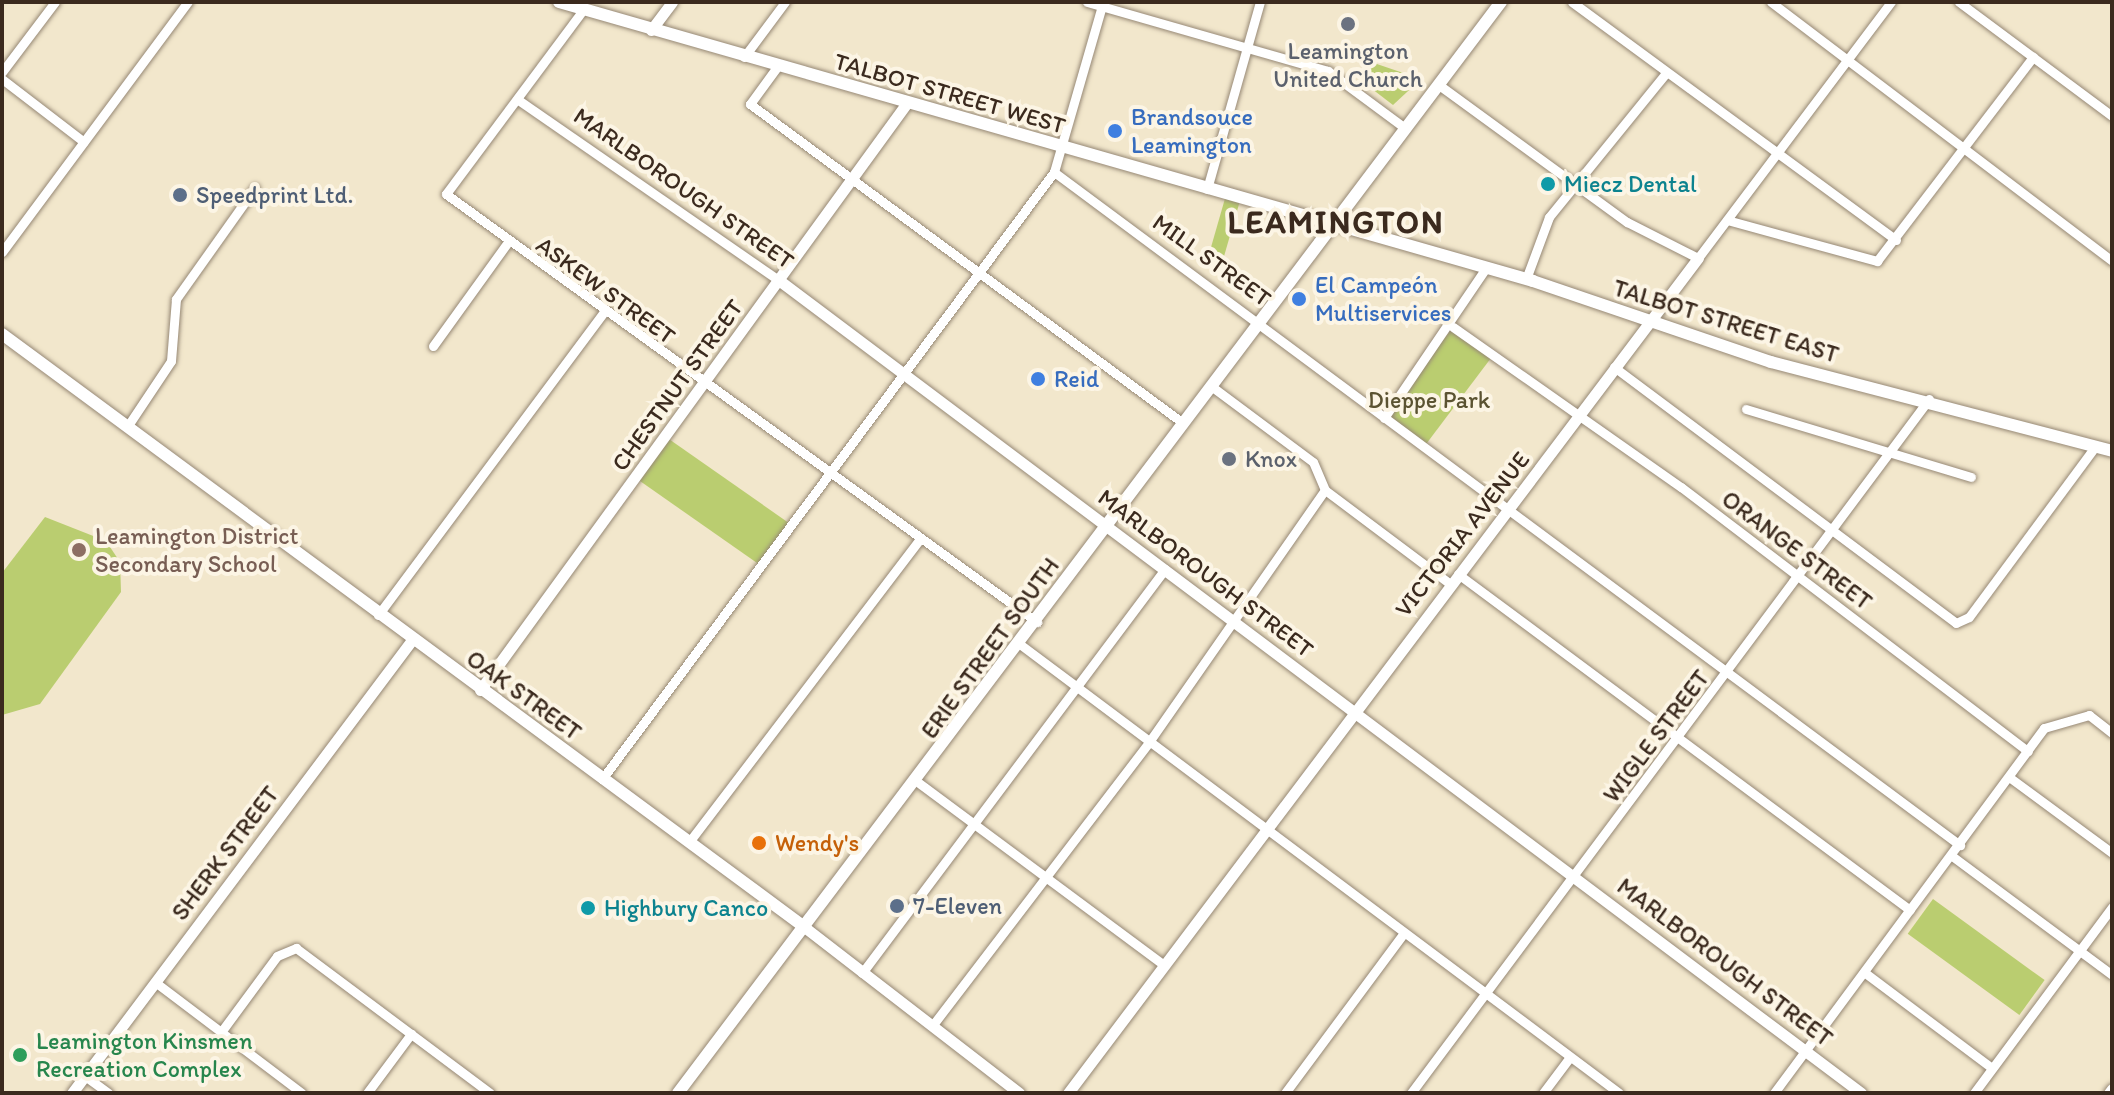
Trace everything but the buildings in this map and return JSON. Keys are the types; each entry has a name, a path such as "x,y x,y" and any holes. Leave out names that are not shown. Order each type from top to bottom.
{"main road":[{"name":"TALBOT STREET WEST","path":"559,2 1330,224"},
{"name":"ERIE STREET SOUTH","path":"678,1093 803,926 919,783 1330,224 1501,2"},
{"name":"TALBOT STREET EAST","path":"1330,224 1526,279 1648,325 2112,451"},
{"name":"OAK STREET","path":"2,334 378,615 803,926"}],"street":[{"path":"2,72 55,2"},
{"path":"2,252 188,2"},
{"path":"651,30 672,2"},
{"path":"744,57 785,2"},
{"path":"1087,2 1103,4 1328,71 1405,128"},
{"path":"1207,189 1260,2"},
{"path":"1572,2 1896,240"},
{"path":"1771,2 2112,261"},
{"name":"VICTORIA AVENUE","path":"1068,1093 1891,2"},
{"path":"1959,2 2112,116"},
{"path":"602,779 977,271 1054,172 1103,4"},
{"path":"517,99 583,10"},
{"path":"1727,220 1870,262 1896,240 2033,57"},
{"path":"777,67 750,104 1183,423"},
{"path":"1526,279 1549,217 1666,73"},
{"path":"2,79 84,142"},
{"path":"1439,85 1627,222 1698,258"},
{"name":"ASKEW STREET","path":"517,99 446,194 704,387 830,472 1037,622"},
{"name":"MARLBOROUGH STREET","path":"517,99 780,281 1234,619 1861,1093"},
{"name":"CHESTNUT STREET","path":"480,690 704,387 906,104"},
{"name":"MILL STREET","path":"1054,172 1261,319 1384,418 1730,671 1960,845"},
{"path":"127,427 171,361 176,299 255,188"},
{"path":"433,346 508,242"},
{"path":"1384,418 1453,327 1486,268"},
{"path":"378,615 603,313"},
{"name":"ORANGE STREET","path":"1453,327 1577,421 1681,487 2028,751"},
{"path":"1614,367 1940,614 1963,621 2095,447"},
{"path":"932,1026 1149,742 1325,490 1324,473 1211,386"},
{"name":"WIGLE STREET","path":"1411,1093 1577,877 1929,399"},
{"path":"1746,409 1971,477"},
{"path":"1325,490 1450,584"},
{"path":"689,842 920,539"},
{"path":"862,973 1165,569"},
{"path":"1458,574 1910,910"},
{"name":"SHERK STREET","path":"72,1093 412,640"},
{"path":"1021,645 1619,1093"},
{"path":"1774,1093 2044,728 2069,716 2089,715 2112,733"},
{"path":"2009,777 2112,853"},
{"path":"919,783 1164,965"},
{"path":"1952,856 2112,975"},
{"path":"1974,1093 2112,907"},
{"name":"OAK STREET","path":"803,926 1019,1093"},
{"path":"1285,1093 1404,933"},
{"path":"221,1032 288,948 490,1093"},
{"path":"1864,972 1992,1068"},
{"path":"155,982 302,1093"},
{"path":"367,1093 411,1034"},
{"path":"1543,1093 1570,1057"},
{"path":"85,1076 108,1093"}],"green space":[{"path":"1371,62 1421,79 1393,105 1359,79"},
{"path":"1226,195 1240,199 1221,265 1207,261"},
{"name":"Dieppe Park","path":"1453,327 1492,356 1424,448 1384,418"},
{"path":"666,437 791,525 762,567 637,479"},
{"path":"45,517 106,541 120,562 121,592 40,704 2,715 2,573"},
{"path":"1933,899 2045,980 2019,1015 1908,934"}],"place":[{"name":"Leamington United Church","path":"1348,24"},
{"name":"Brandsouce Leamington","path":"1115,131"},
{"name":"Miecz Dental","path":"1548,184"},
{"name":"Speedprint Ltd.","path":"180,195"},
{"name":"El Campeón Multiservices","path":"1299,299"},
{"name":"Reid","path":"1038,379"},
{"name":"Knox","path":"1229,459"},
{"name":"Leamington District Secondary School","path":"79,550"},
{"name":"Wendy's","path":"759,843"},
{"name":"7-Eleven","path":"897,906"},
{"name":"Highbury Canco","path":"588,908"},
{"name":"Leamington Kinsmen Recreation Complex","path":"20,1055"}],"district":[{"name":"LEAMINGTON","path":"1336,222"}]}
